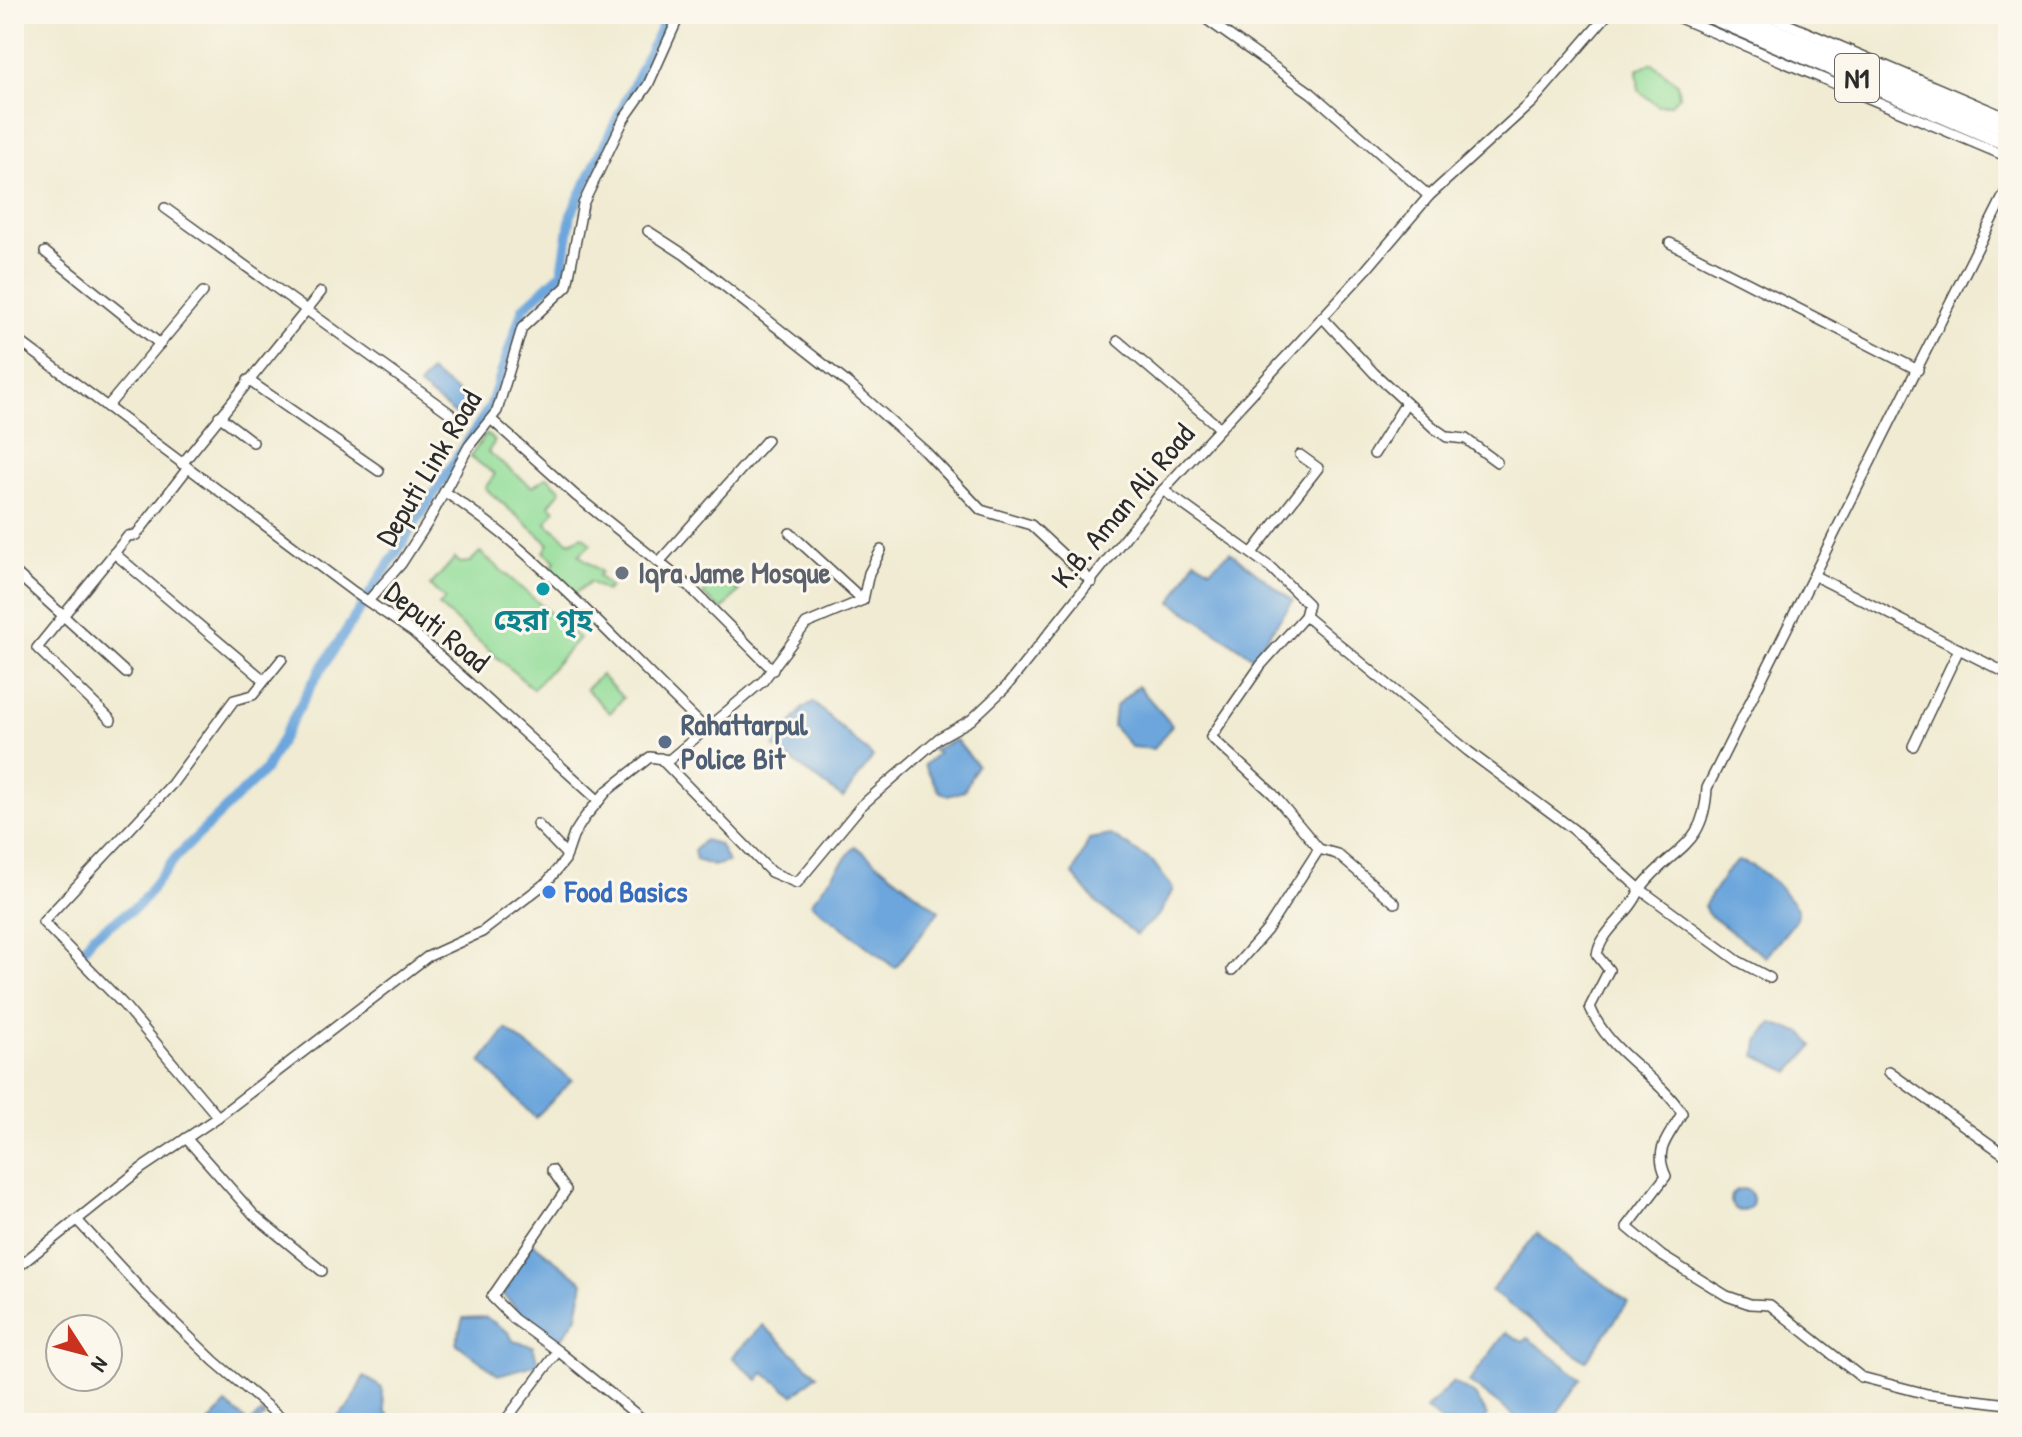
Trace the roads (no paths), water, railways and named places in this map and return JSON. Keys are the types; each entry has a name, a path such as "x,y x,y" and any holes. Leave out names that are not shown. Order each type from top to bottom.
{"highway":[{"name":"N1","path":"1705,14 2008,144"},
{"name":"N1","path":"1735,14 2008,129"}],"street":[{"name":"Deputi Link Road","path":"368,601 401,564 469,446 497,411 522,328 567,286 583,204 624,119 648,85 680,14"},
{"path":"1199,14 1311,93 1429,196"},
{"name":"K.B. Aman Ali Road","path":"660,758 771,872 797,883 861,806 939,738 971,720 1006,687 1163,490 1429,196 1532,102 1608,14"},
{"path":"1670,14 2008,157"},
{"path":"1764,14 2008,118"},
{"path":"2008,187 1707,788 1706,816 1697,834 1640,889 1634,906 1599,946 1597,955 1609,970 1590,1007 1597,1025 1670,1095 1682,1113 1660,1150 1658,1159 1666,1176 1627,1227 1662,1256 1727,1296 1750,1304 1770,1305 1861,1377 1927,1394 2008,1404"},
{"path":"165,208 451,414"},
{"path":"648,231 685,255 850,385 926,452 981,510 1031,525 1092,582"},
{"path":"1670,243 1918,370"},
{"path":"45,252 160,344"},
{"path":"107,407 203,292"},
{"path":"111,720 37,648 128,536 136,535 219,416 321,292"},
{"path":"1322,317 1406,403 1447,437 1466,439 1497,462"},
{"name":"Deputi Road","path":"14,337 118,417 413,632 599,801"},
{"path":"1118,341 1220,428"},
{"path":"248,380 379,471"},
{"path":"1374,454 1406,403"},
{"path":"219,416 253,442"},
{"path":"493,421 575,495 659,562 773,670"},
{"path":"659,562 767,440"},
{"path":"1252,553 1318,468 1300,455"},
{"path":"1163,490 1252,553 1308,604 1305,616 1261,665 1211,737 1273,794 1319,849 1337,854 1395,903"},
{"path":"445,492 491,525 563,588 705,728"},
{"path":"790,533 863,600"},
{"path":"863,600 873,563 881,550"},
{"path":"114,553 264,680"},
{"path":"14,571 126,673"},
{"path":"1815,576 2008,674"},
{"path":"14,1270 427,957 468,940 547,882 567,855 574,834 599,801 637,766 650,757 669,760 773,670 806,624 863,600"},
{"path":"1305,616 1468,751 1573,829 1640,889 1738,961 1770,978"},
{"path":"1913,746 1959,649"},
{"path":"218,1117 123,1004 43,922 172,784 234,700 253,695 282,659"},
{"path":"537,824 567,855"},
{"path":"1232,970 1267,930 1319,849"},
{"path":"1889,1072 2008,1157"},
{"path":"186,1138 254,1215 322,1271"},
{"path":"552,1170 566,1190 492,1297 514,1319 647,1423"},
{"path":"77,1220 145,1294 214,1361 287,1423"},
{"path":"508,1417 558,1351"}],"water":[{"path":"430,372 471,402 460,418 419,386"},
{"path":"1230,552 1293,601 1253,657 1172,602 1195,560 1210,569"},
{"path":"1138,686 1172,725 1154,749 1131,747 1113,726 1115,707"},
{"path":"813,702 873,757 843,798 774,747 802,709"},
{"path":"956,740 977,765 964,791 948,796 939,791 924,765 938,753 932,750"},
{"path":"1111,835 1153,862 1173,889 1160,914 1136,935 1099,905 1073,875 1089,839"},
{"path":"704,840 719,844 728,862 713,866 696,860 694,850"},
{"path":"855,846 939,911 895,968 811,903"},
{"path":"1738,861 1764,873 1798,910 1795,921 1766,957 1708,914 1704,906 1727,871"},
{"path":"1772,1023 1803,1033 1813,1046 1790,1072 1756,1056 1758,1041"},
{"path":"506,1029 572,1080 535,1118 481,1062"},
{"path":"1738,1189 1746,1189 1753,1200 1746,1211 1738,1211 1731,1204 1731,1196"},
{"path":"1537,1233 1628,1302 1586,1361 1491,1291"},
{"path":"533,1243 583,1282 577,1316 559,1343 533,1325 500,1292"},
{"path":"486,1317 509,1333 513,1341 533,1346 538,1364 498,1375 456,1343 463,1318"},
{"path":"763,1325 817,1375 794,1395 764,1373 758,1380 732,1357"},
{"path":"1506,1332 1523,1342 1528,1338 1582,1379 1550,1423 1524,1423 1469,1382"},
{"path":"364,1376 382,1388 385,1411 396,1423 331,1423 349,1406"},
{"path":"1453,1382 1475,1395 1487,1416 1481,1423 1444,1423 1426,1409"},
{"path":"226,1404 249,1423 209,1423"},
{"path":"262,1413 265,1416 257,1423 249,1423"}],"waterway":[{"path":"82,952 93,936 139,905 176,857 265,770 313,682 490,407 523,308 562,273 571,214 668,14"}],"place":[{"name":"Iqra Jame Mosque","path":"622,573"},
{"name":"হেরা গৃহ","path":"543,589"},
{"name":"Rahattarpul Police Bit","path":"665,742"},
{"name":"Food Basics","path":"549,892"}]}
